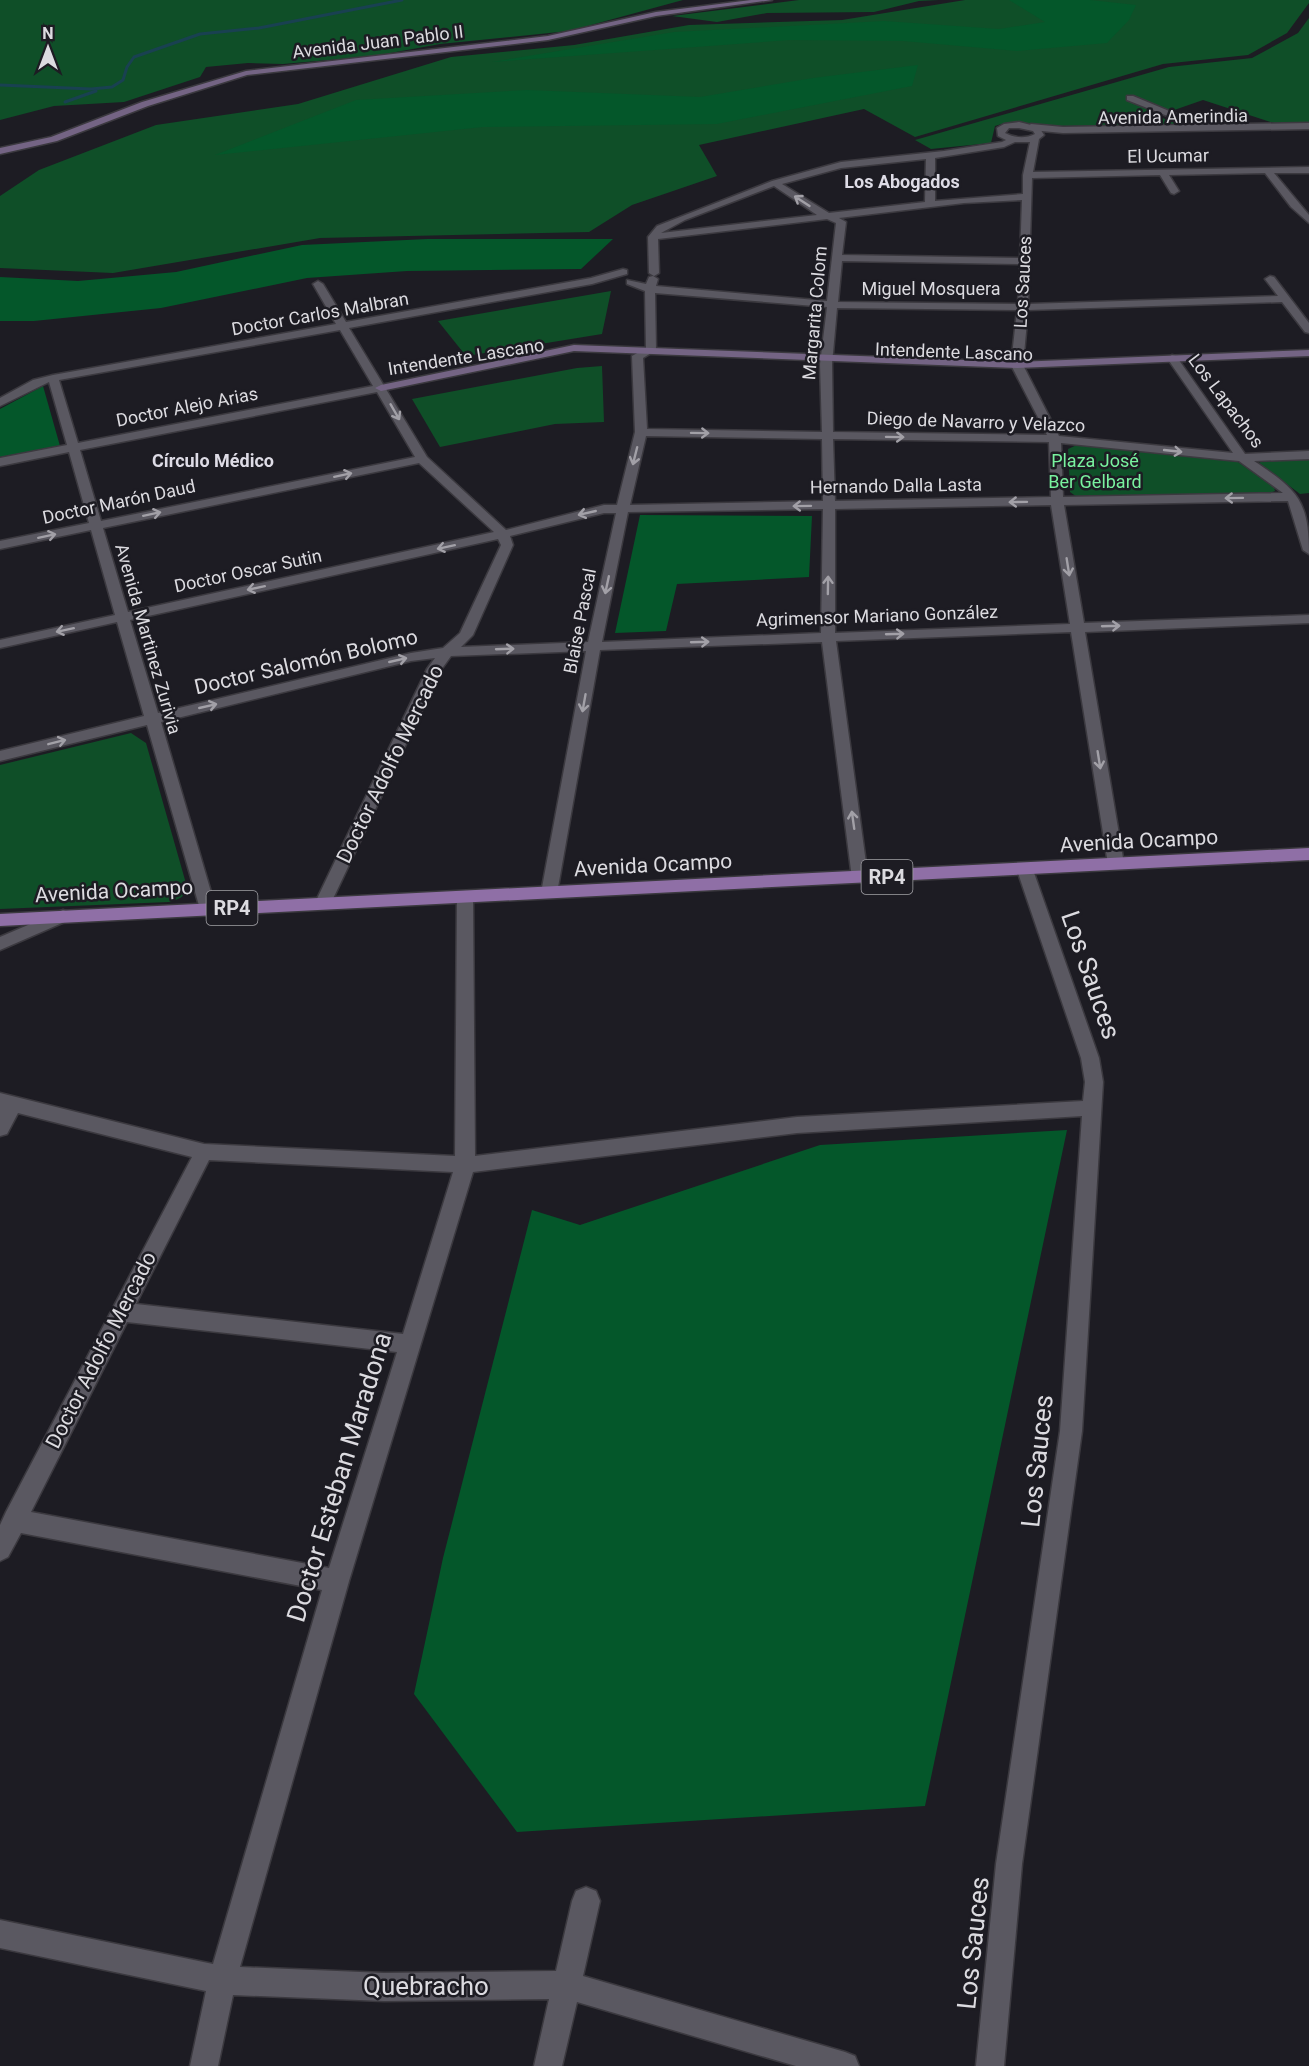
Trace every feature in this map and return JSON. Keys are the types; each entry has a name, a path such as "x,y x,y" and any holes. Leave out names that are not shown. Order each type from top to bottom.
{"main road":[{"name":"Avenida Juan Pablo II","path":"0,151 54,139 153,101 246,73 540,39 656,14 768,0"},
{"name":"Intendente Lascano","path":"381,388 574,348 651,350 826,361"},
{"name":"Intendente Lascano","path":"1174,362 1309,352"},
{"name":"Intendente Lascano","path":"381,388 440,382 578,355 1018,368 1309,359"},
{"name":"Avenida Ocampo","path":"0,920 1309,854"}],"street":[{"path":"1130,98 1206,128"},
{"path":"994,146 1001,141 1000,130 1007,126 1063,130 1309,126"},
{"path":"1031,127 1039,131 1037,138"},
{"name":"Avenida Amerindia","path":"653,237 660,228 668,224 774,183 841,165 931,155 1037,138 1309,131"},
{"path":"1000,134 1016,140 1032,154"},
{"name":"Los Sauces","path":"1018,368 1028,175 1037,138"},
{"path":"930,204 931,155"},
{"name":"El Ucumar","path":"1028,175 1309,170"},
{"path":"1268,171 1294,205 1309,220"},
{"path":"1162,172 1174,191"},
{"name":"Margarita Colom","path":"774,183 819,212 841,222 826,361 829,505 828,636 860,878"},
{"path":"638,356 651,350 653,237 930,204 1027,197"},
{"path":"626,278 652,256"},
{"path":"837,258 1024,261"},
{"path":"639,267 652,281"},
{"path":"626,278 652,281"},
{"name":"Doctor Carlos Malbran","path":"0,403 37,382 53,378 592,281 626,278"},
{"path":"1270,279 1309,330"},
{"name":"Miguel Mosquera","path":"652,281 832,305 892,307 1284,299"},
{"path":"318,284 422,459 503,534"},
{"name":"Blaise Pascal","path":"549,893 594,646 641,432 638,356"},
{"name":"Los Lapachos","path":"1174,362 1242,458 1283,486 1293,496"},
{"path":"1018,368 1055,439 1058,502 1116,864"},
{"name":"Avenida Martinez Zurivia","path":"53,378 94,526 208,909"},
{"name":"Doctor Alejo Arias","path":"0,462 381,388"},
{"name":"Diego de Navarro y Velazco","path":"641,432 1055,439 1242,458 1309,455"},
{"name":"Doctor Marón Daud","path":"0,545 422,459"},
{"path":"1293,496 1307,536 1309,550"},
{"name":"Hernando Dalla Lasta","path":"503,534 584,513 623,507 1058,502 1293,496"},
{"name":"Doctor Oscar Sutin","path":"0,644 503,534"},
{"name":"Doctor Adolfo Mercado","path":"323,903 434,669 447,652 466,635 507,545 503,534"},
{"name":"Agrimensor Mariano González","path":"447,652 1309,619"},
{"name":"Doctor Salomón Bolomo","path":"0,756 411,657 447,652"},
{"name":"Los Sauces","path":"990,2066 1010,1864 1071,1431 1094,1082 1090,1058 1024,870"},
{"name":"Doctor Esteban Maradona","path":"204,2066 222,1980 337,1581 465,1165 465,897"},
{"path":"0,944 63,916"},
{"path":"0,1128 7,1103 204,1152 465,1165 797,1125 1093,1108"},
{"name":"Doctor Adolfo Mercado","path":"0,1549 204,1152"},
{"path":"120,1312 409,1344"},
{"path":"14,1520 337,1581"},
{"path":"548,2066 586,1901"},
{"name":"Quebracho","path":"0,1934 222,1980 373,1986 567,1985 845,2066"}],"green space":[{"path":"0,0 683,0 569,31 440,44 374,56 283,64 248,63 206,67 200,77 124,102 54,106 0,120"},
{"path":"799,0 939,0 919,1 874,12 767,13 717,22 672,16"},
{"path":"965,0 1309,0 1309,3 1287,33 1248,55 1163,64 915,137 864,109 699,145 717,176 632,205 589,232 320,238 113,273 0,268 0,196 39,170 156,125 298,104 451,57 574,45 689,25 842,20"},
{"path":"1009,0 1090,0 1136,5 1129,20 1107,43 1017,51 903,41 790,40 492,62 674,32 884,21 999,29 1045,22"},
{"path":"1309,18 1309,123 1277,124 1203,100 1157,116 1181,125 1046,126 1008,122 995,126 991,143 931,149 915,140 1169,67 1252,58 1298,33"},
{"path":"918,65 912,86 717,124 483,127 215,155 356,100 527,90 700,97 813,78"},
{"path":"427,239 613,239 581,269 407,271 307,278 161,308 34,321 0,321 0,277 78,281 176,272 302,245"},
{"path":"611,291 602,334 466,356 438,321"},
{"path":"602,366 604,422 555,424 440,447 412,399 577,368"},
{"path":"43,386 60,446 0,457 0,409"},
{"name":"Plaza José Ber Gelbard","path":"1077,445 1238,462 1274,487 1275,491 1270,493 1077,497 1070,492 1068,449"},
{"path":"1309,459 1309,493 1300,494 1259,463 1262,461"},
{"path":"640,515 812,516 809,577 677,584 666,631 615,633"},
{"path":"131,733 146,743 187,887 185,894 169,902 0,909 0,765"},
{"path":"1067,1130 925,1806 517,1832 414,1694 443,1558 532,1210 580,1225 820,1145"}],"waterway":[{"path":"0,85 91,89 112,87 123,80 127,67 134,57 200,34 259,28 402,0"},
{"path":"65,102 96,91"}],"district":[{"name":"Los Abogados","path":"902,182"},
{"name":"Círculo Médico","path":"213,461"}]}
